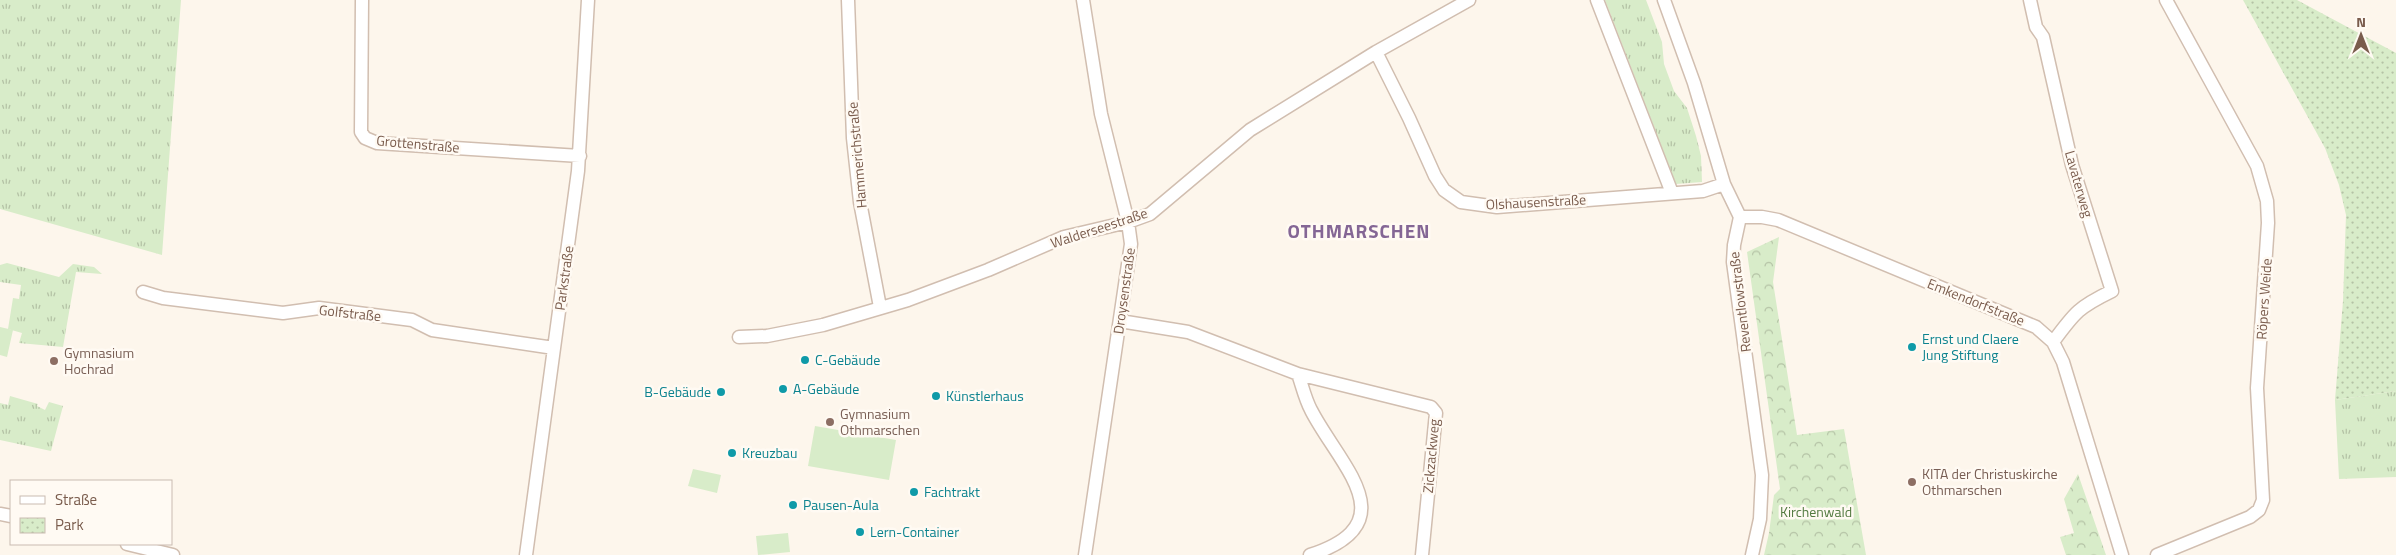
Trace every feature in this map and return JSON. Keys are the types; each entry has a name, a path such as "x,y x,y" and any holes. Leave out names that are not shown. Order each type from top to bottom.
{"street":[{"name":"Grottenstraße","path":"362,0 360,132 365,138 377,142 580,156"},
{"name":"Parkstraße","path":"526,555 580,156 588,0"},
{"name":"Hammerichstraße","path":"848,0 854,148 860,202 880,307"},
{"name":"Droysenstraße","path":"1083,0 1101,114 1128,222 1131,244 1084,555"},
{"name":"Walderseestraße","path":"739,338 768,336 824,325 988,270 1064,237 1128,222 1150,214 1250,130 1376,52 1469,0"},
{"path":"1597,0 1672,193"},
{"path":"1664,0 1704,113 1724,184 1740,217"},
{"path":"1671,19 1674,0"},
{"name":"Lavaterweg","path":"2030,0 2036,27 2042,37 2072,165 2112,291 2085,304 2076,312 2054,342"},
{"name":"Röpers Weide","path":"2157,555 2250,516 2259,510 2263,500 2257,388 2268,223 2267,201 2257,166 2166,0"},
{"name":"Olshausenstraße","path":"1376,52 1435,176 1444,190 1461,202 1498,207 1703,191 1724,184"},
{"name":"Emkendorfstraße","path":"1740,217 1770,218 1787,224 2036,326 2054,342 2075,397 2122,555"},
{"name":"Reventlowstraße","path":"1740,217 1734,245 1733,262 1762,476 1760,519 1752,555"},
{"name":"Golfstraße","path":"143,292 163,298 283,312 319,308 412,320 432,330 554,348"},
{"name":"Zickzackweg","path":"1120,320 1188,332 1298,374 1431,407 1436,412 1422,555"},
{"path":"1298,374 1310,409 1343,462 1362,502 1363,510 1361,519 1346,537 1333,546 1310,555"},
{"path":"131,545 173,555"}],"green space":[{"path":"0,0 181,0 162,255 0,209"},
{"path":"1605,0 1646,0 1662,42 1664,64 1674,91 1687,108 1696,136 1701,156 1702,182 1676,184"},
{"path":"2243,0 2297,0 2396,53 2396,391 2335,400 2343,301 2346,215 2339,185 2325,148"},
{"name":"Kirchenwald","path":"1779,237 1773,282 1797,435 1844,429 1866,555 1764,555 1774,495 1780,489 1747,252"},
{"path":"7,263 59,277 73,264 94,267 102,274 76,272 63,347 19,343 22,333 8,329 13,298 19,299 21,285 0,282 0,265"},
{"path":"0,327 13,330 7,357 0,355"},
{"path":"2396,391 2396,477 2339,479 2335,400"},
{"path":"10,396 38,404 37,406 45,410 49,402 63,406 51,451 0,440 0,403 8,405"},
{"path":"815,426 896,440 889,480 808,466"},
{"path":"693,469 721,475 717,493 688,486"},
{"path":"2078,474 2106,555 2066,555 2060,537 2074,533 2064,499"},
{"path":"788,533 790,552 758,555 756,536"}],"place":[{"name":"Ernst und Claere Jung Stiftung","path":"1912,347"},
{"name":"C-Gebäude","path":"805,360"},
{"name":"Gymnasium Hochrad","path":"54,361"},
{"name":"A-Gebäude","path":"783,389"},
{"name":"B-Gebäude","path":"721,392"},
{"name":"Künstlerhaus","path":"936,396"},
{"name":"Gymnasium Othmarschen","path":"830,422"},
{"name":"Kreuzbau","path":"732,453"},
{"name":"KITA der Christuskirche Othmarschen","path":"1912,482"},
{"name":"Fachtrakt","path":"914,492"},
{"name":"Pausen-Aula","path":"793,505"},
{"name":"Lern-Container","path":"860,532"}],"district":[{"name":"OTHMARSCHEN","path":"1359,231"}]}
